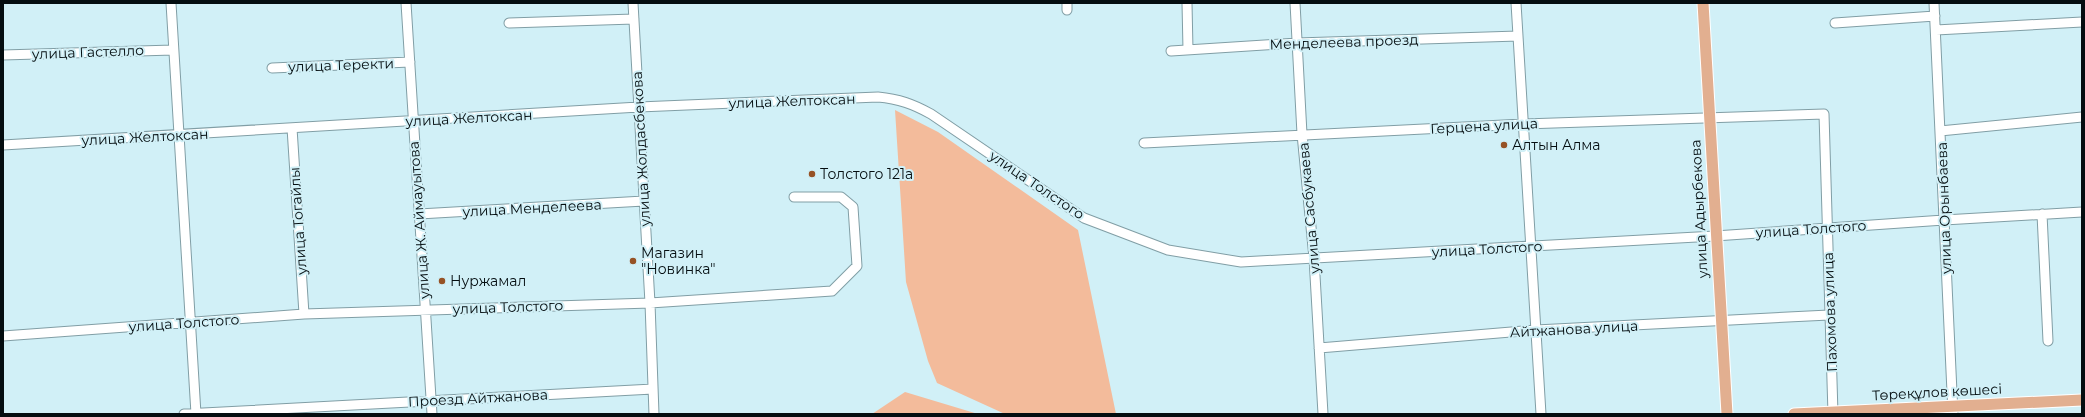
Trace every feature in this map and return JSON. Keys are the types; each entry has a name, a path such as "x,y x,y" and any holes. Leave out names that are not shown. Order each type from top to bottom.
{"main road":[{"name":"улица Адырбекова","path":"1703,3 1715,236 1727,414"},
{"name":"Төреқұлов көшесі","path":"1794,414 1953,410 2082,400"}],"street":[{"path":"171,3 173,50 180,134 189,323 196,414"},
{"name":"улица Ж. Аймауытова","path":"406,3 432,414"},
{"name":"улица Жолдасбекова","path":"633,3 650,303 654,414"},
{"path":"1187,3 1188,50"},
{"name":"улица Сасбукаева","path":"1294,3 1302,134 1314,258 1322,414"},
{"path":"1516,3 1541,414"},
{"name":"улица Орынбаева","path":"1934,3 1953,410"},
{"path":"1835,23 1935,16"},
{"path":"509,23 634,20"},
{"path":"1936,30 2082,22"},
{"name":"Менделеева проезд","path":"1171,51 1297,43 1518,36"},
{"name":"улица Гастелло","path":"3,55 173,50"},
{"name":"улица Теректи","path":"272,68 410,62"},
{"name":"улица Желтоксан","path":"3,145 639,107 878,97 897,98 931,114"},
{"name":"улица Толстого","path":"931,114 1084,218 1168,250 1219,260 1242,262 1531,247 2082,212"},
{"name":"Герцена улица","path":"1144,143 1523,124 1824,114"},
{"name":"Пахомова улица","path":"1824,114 1833,413"},
{"path":"1940,131 2082,117"},
{"name":"улица Тогайлы","path":"292,128 304,314"},
{"name":"улица Толстого","path":"3,336 304,314 650,303 832,291 856,266 853,207 842,197 794,197"},
{"name":"улица Менделеева","path":"419,214 644,201"},
{"path":"2042,214 2048,341"},
{"name":"Айтжанова улица","path":"1319,348 1536,330 1829,315"},
{"name":"Проезд Айтжанова","path":"184,414 653,389"}],"shaded area":[{"path":"895,110 938,132 1078,230 1116,414 1005,414 937,383 928,361 906,282"},
{"path":"905,392 978,414 872,414"}],"place":[{"name":"Алтын Алма","path":"1504,145"},
{"name":"Толстого 121а","path":"812,174"},
{"name":"Магазин \"Новинка\"","path":"633,261"},
{"name":"Нуржамал","path":"442,281"}]}
